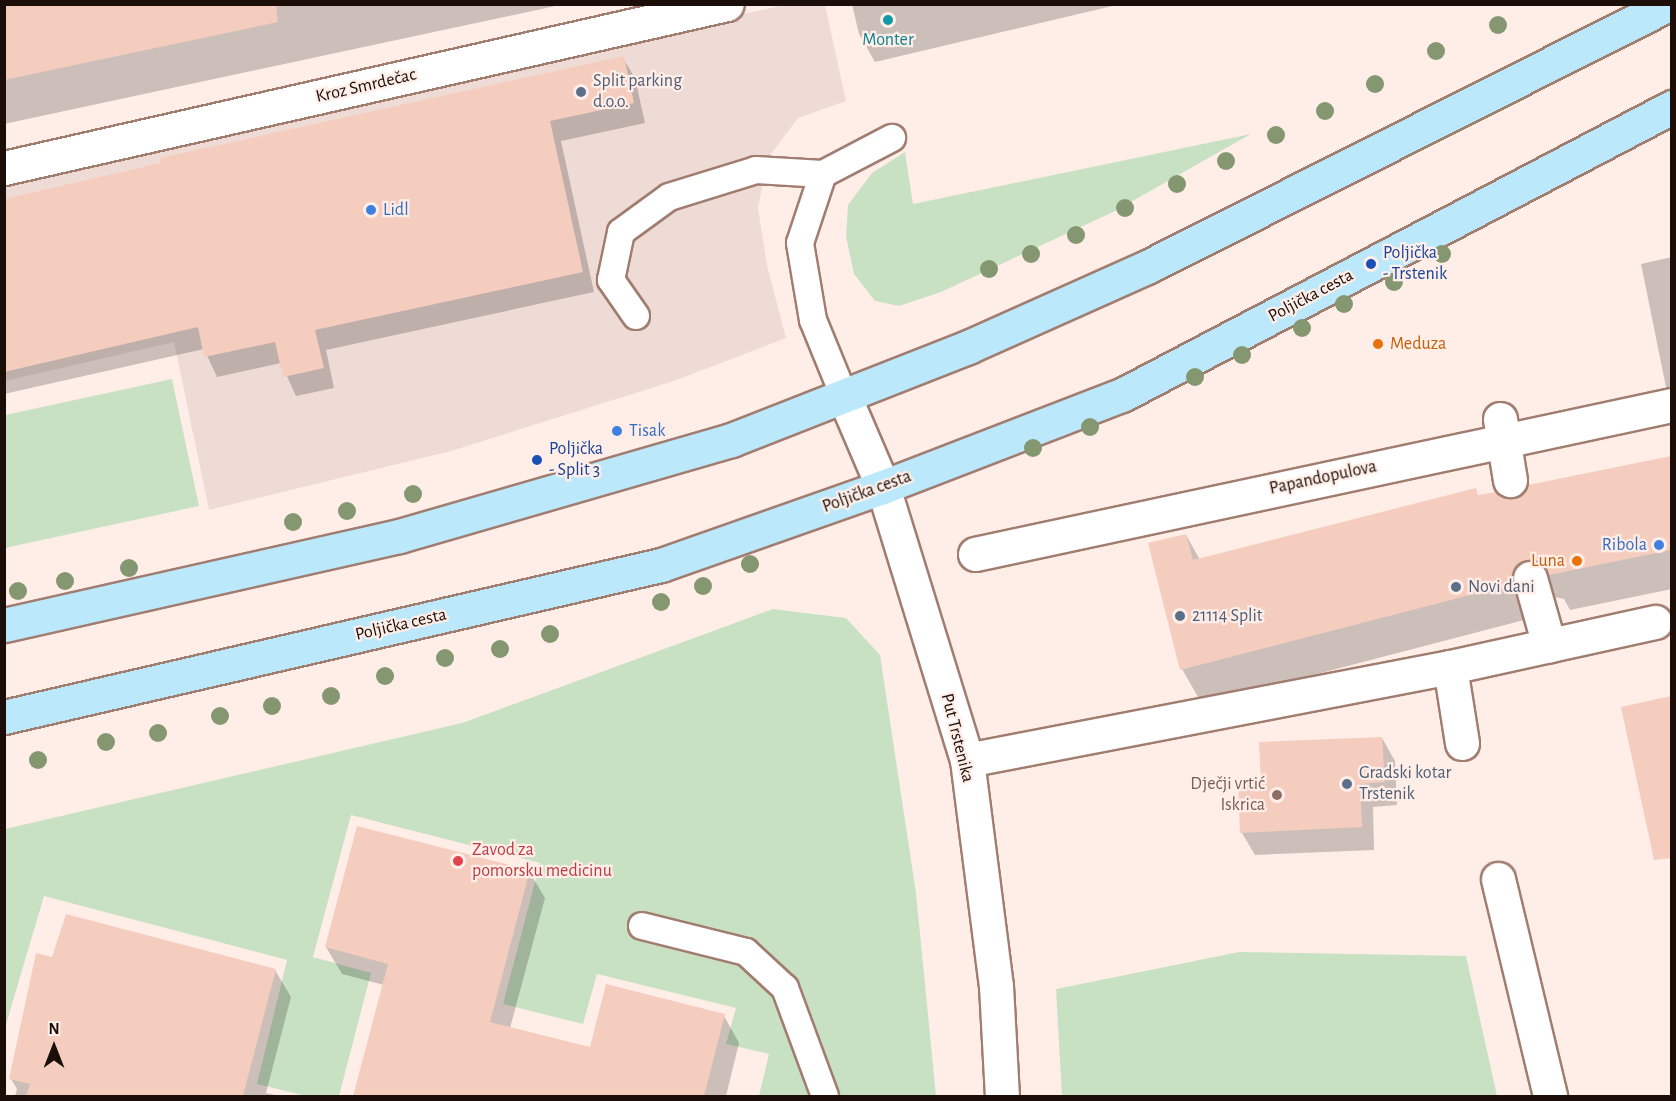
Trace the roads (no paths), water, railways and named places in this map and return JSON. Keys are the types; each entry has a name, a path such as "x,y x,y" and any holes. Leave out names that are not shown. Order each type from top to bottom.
{"main road":[{"path":"4,625 399,536 731,440 968,347 1147,267 1669,4"},
{"name":"Poljička cesta","path":"4,717 661,565 883,487 1122,395 1671,107"}],"street":[{"name":"Kroz Smrdečac","path":"4,168 728,4"},
{"name":"Put Trstenika","path":"844,396 883,487 966,760 996,986 1002,1096"},
{"name":"Papandopulova","path":"975,554 1501,429 1671,405"},
{"path":"1501,429 1509,480"},
{"path":"1530,578 1549,645"},
{"path":"966,760 1450,667 1655,622"},
{"path":"1450,667 1462,743"},
{"path":"1498,879 1550,1096"}],"lane":[{"path":"636,316 611,280 621,232 669,197 756,170 823,174 892,138"},
{"path":"823,174 800,243 815,329 844,396"},
{"path":"642,926 746,952 785,988 825,1096"}],"place":[{"name":"Monter","path":"888,20"},
{"name":"Split parking d.o.o.","path":"581,92"},
{"name":"Lidl","path":"371,210"},
{"name":"Poljička - Trstenik","path":"1371,264"},
{"name":"Meduza","path":"1378,344"},
{"name":"Tisak","path":"617,431"},
{"name":"Poljička - Split 3","path":"537,460"},
{"name":"Ribola","path":"1659,545"},
{"name":"Luna","path":"1577,561"},
{"name":"Novi dani","path":"1456,587"},
{"name":"21114 Split","path":"1180,616"},
{"name":"Gradski kotar Trstenik","path":"1347,784"},
{"name":"Dječji vrtić Iskrica","path":"1277,795"},
{"name":"Zavod za pomorsku medicinu","path":"458,861"}]}
